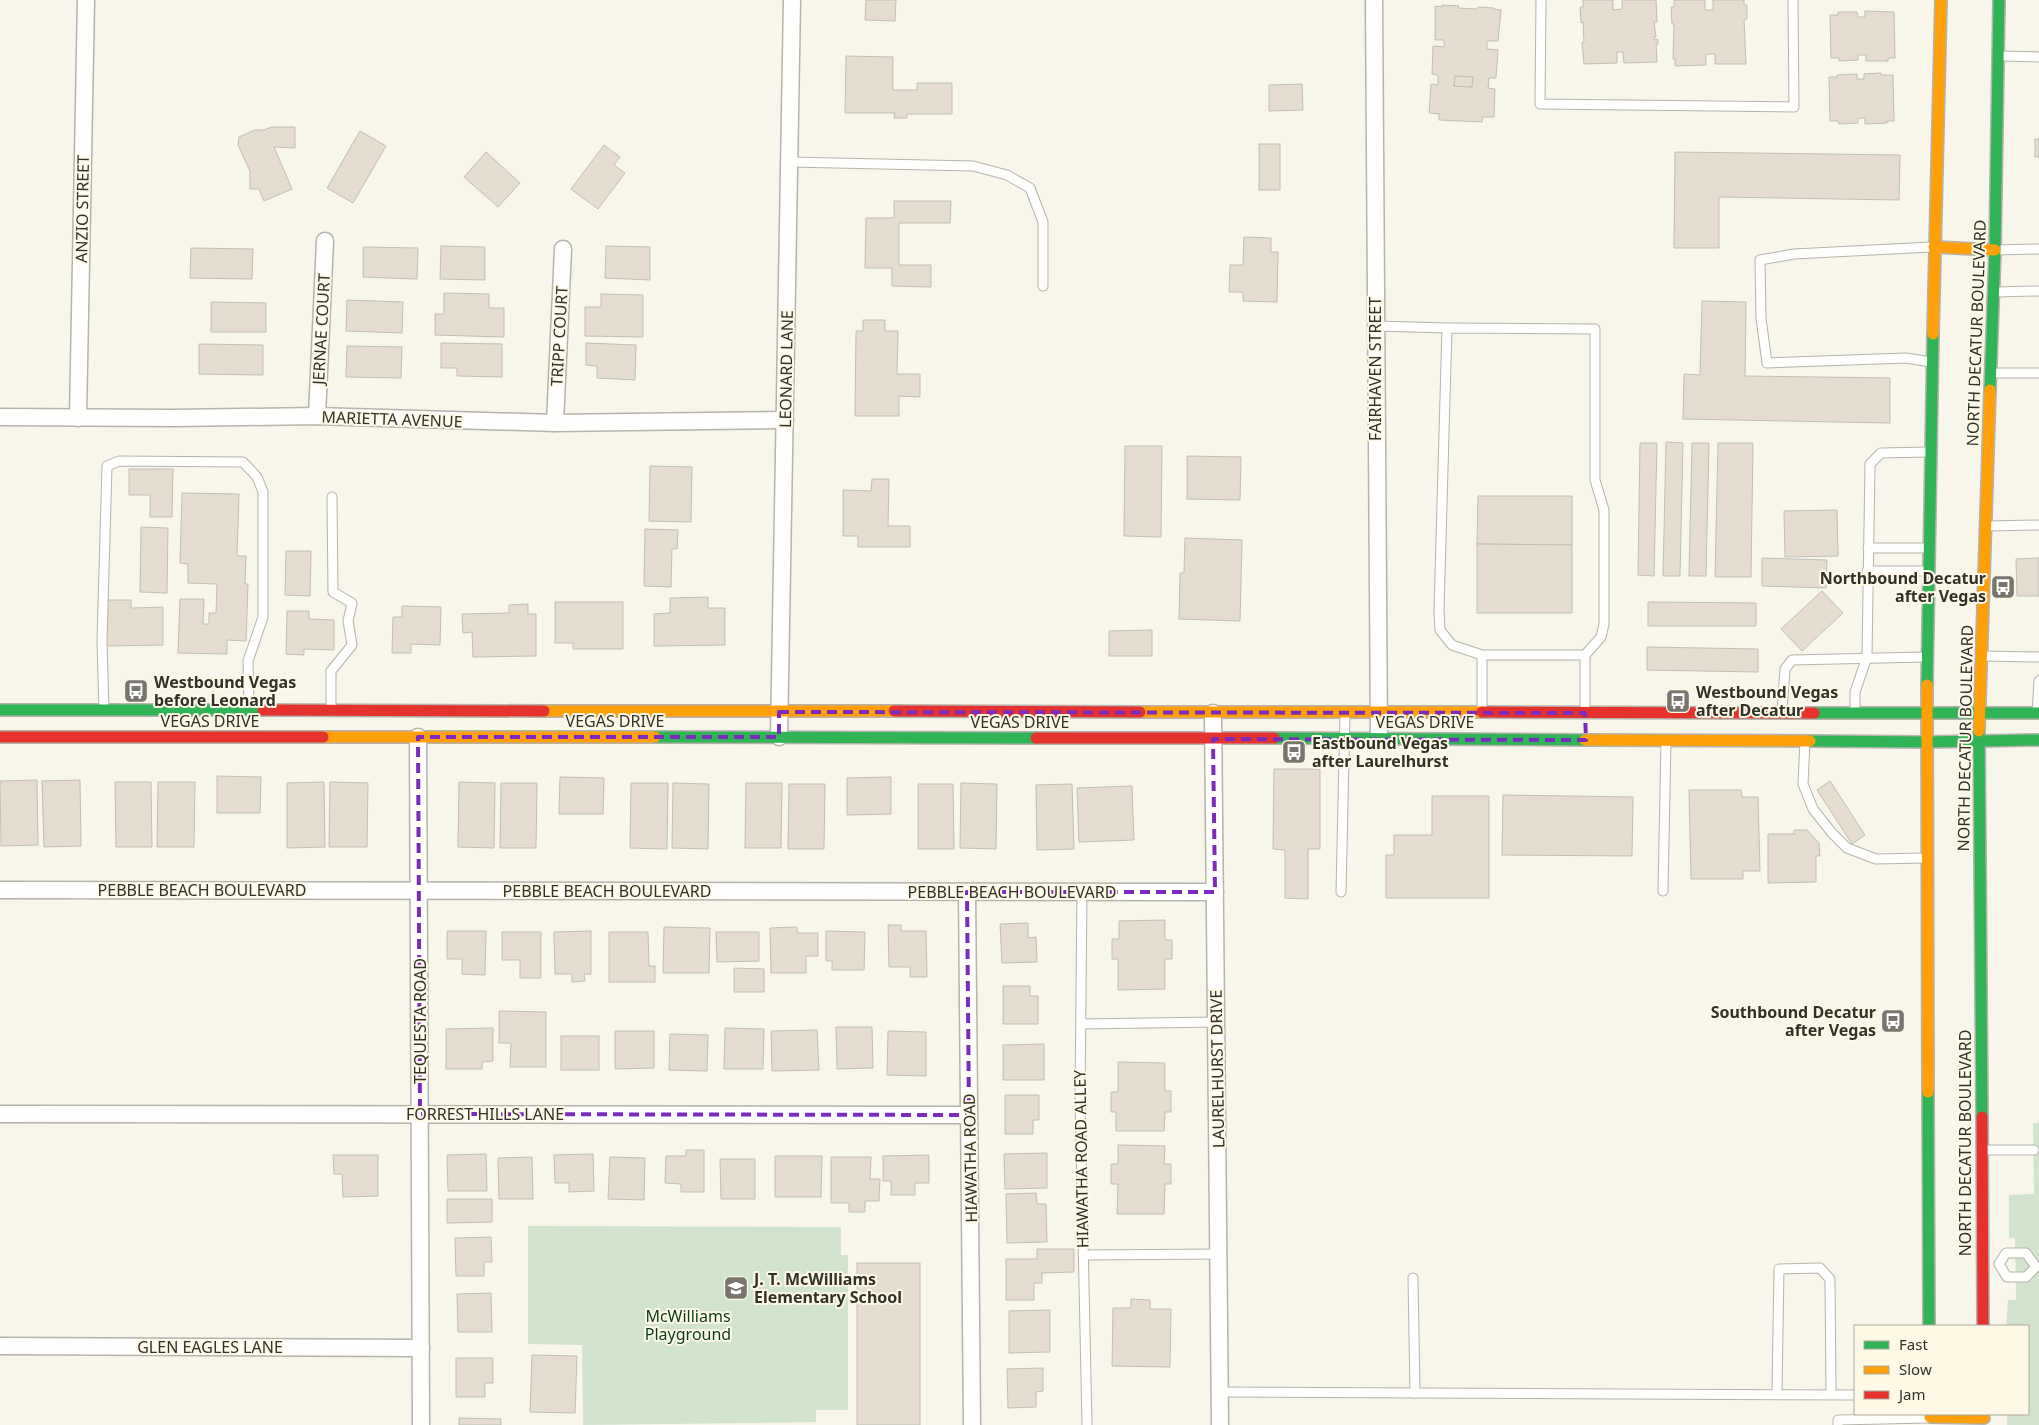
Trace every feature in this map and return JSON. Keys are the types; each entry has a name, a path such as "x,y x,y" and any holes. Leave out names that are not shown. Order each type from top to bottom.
{"main road":[{"path":"1929,1325 1927,657 1934,247 1941,0"},
{"name":"NORTH DECATUR BOULEVARD","path":"1983,1325 1979,714 1995,250 1999,0"},
{"path":"1934,247 1995,250"},
{"name":"VEGAS DRIVE","path":"0,710 104,710 249,724 331,724 418,737 1344,739 1379,738 1482,726 1585,726 1666,740 1927,742 2039,740"},
{"name":"VEGAS DRIVE","path":"0,737 249,724 331,724 779,712 1379,714 1482,726 1585,726 1782,714 2038,713"},
{"path":"1930,1419 1984,1419"}],"street":[{"name":"ANZIO STREET","path":"78,418 86,0"},
{"name":"LEONARD LANE","path":"779,737 792,0"},
{"name":"FAIRHAVEN STREET","path":"1374,0 1379,738"},
{"name":"JERNAE COURT","path":"317,416 325,241"},
{"name":"TRIPP COURT","path":"556,423 563,249"},
{"name":"MARIETTA AVENUE","path":"0,418 317,416 556,423 785,420"},
{"name":"LAURELHURST DRIVE","path":"1213,713 1220,1425"},
{"name":"TEQUESTA ROAD","path":"418,737 421,1425"},
{"name":"PEBBLE BEACH BOULEVARD","path":"0,890 1215,892"},
{"name":"HIAWATHA ROAD","path":"967,892 972,1425"},
{"name":"FORREST HILLS LANE","path":"0,1114 969,1115"},
{"name":"GLEN EAGLES LANE","path":"0,1346 421,1348"}],"lane":[{"path":"1541,0 1540,104 1794,107 1793,0"},
{"path":"1998,56 2039,57"},
{"path":"789,162 973,166 1007,175 1030,188 1042,222 1043,286"},
{"path":"1932,362 1906,358 1767,363 1761,318 1760,260 1794,254 1934,247"},
{"path":"1995,250 2039,250"},
{"path":"1993,292 2039,292"},
{"path":"1375,326 1595,329 1595,480 1604,510 1604,624 1601,638 1586,655 1585,726"},
{"path":"1447,328 1440,630 1452,645 1482,655 1586,655"},
{"path":"1991,373 2039,373"},
{"path":"1855,714 1855,692 1867,657 1870,464 1882,453 1931,452"},
{"path":"104,710 102,641 106,466 119,460 242,462 257,477 263,492 263,617 248,661 249,724"},
{"path":"331,724 331,671 352,645 348,621 352,603 333,592 332,497"},
{"path":"1986,526 2039,525"},
{"path":"1868,548 1929,548"},
{"path":"1867,571 1929,571"},
{"path":"1482,655 1482,726"},
{"path":"1981,656 2039,657"},
{"path":"1782,714 1785,669 1792,660 1927,657"},
{"path":"2038,713 2039,681"},
{"path":"1341,892 1345,714"},
{"path":"1663,891 1666,740"},
{"path":"1805,741 1804,784 1813,809 1847,848 1876,859 1927,858"},
{"name":"HIAWATHA ROAD ALLEY","path":"1082,892 1082,1255 1087,1425"},
{"path":"1081,1024 1216,1022"},
{"path":"1982,1150 2034,1150"},
{"path":"1082,1255 1218,1254"},
{"path":"1982,1264 2000,1264"},
{"path":"1777,1394 1779,1269 1820,1268 1830,1279 1832,1394"},
{"path":"1413,1278 1414,1393"},
{"path":"1220,1392 1854,1394"},
{"path":"1838,1425 1838,1420 1930,1419"}],"highlighted area":[{"path":"779,712 1585,713 1586,740 1213,739 1215,892 967,892 969,1115 420,1114 418,737 779,737"}],"green space":[{"path":"2033,1123 2039,1123 2039,1425 2007,1425 2007,1415 2029,1415 2029,1325 2006,1325 2008,1300 2016,1300 2015,1238 2009,1238 2009,1195 2034,1194"},
{"name":"McWilliams Playground","path":"528,1226 841,1227 841,1255 848,1255 848,1410 816,1410 816,1422 583,1425 582,1345 528,1344"}],"building":[{"path":"866,0 896,0 895,21 865,20"},
{"path":"1583,0 1613,0 1613,10 1622,9 1622,0 1656,0 1657,22 1654,22 1656,37 1654,37 1654,40 1658,39 1658,44 1656,45 1657,62 1624,63 1623,52 1617,52 1617,63 1584,64 1583,22 1581,23 1580,7 1583,7"},
{"path":"1674,0 1705,0 1705,10 1713,10 1713,0 1744,0 1744,5 1747,5 1747,19 1744,20 1746,64 1715,64 1715,54 1706,54 1706,65 1675,66 1675,59 1673,59 1674,24 1672,24 1671,7 1674,7"},
{"path":"1442,5 1459,6 1458,8 1477,9 1478,7 1501,10 1498,41 1487,41 1487,49 1498,50 1496,78 1489,78 1488,88 1495,89 1494,117 1483,117 1482,122 1439,120 1439,114 1429,113 1431,84 1438,85 1438,75 1432,74 1433,46 1444,47 1444,40 1435,40 1435,6 1442,7","holes":["1455,76 1473,77 1472,87 1454,86"]},
{"path":"1865,11 1894,12 1895,58 1888,58 1888,61 1866,61 1866,55 1858,55 1858,60 1839,61 1839,58 1831,58 1830,15 1838,15 1838,12 1857,12 1858,17 1865,17"},
{"path":"846,56 893,57 893,90 917,90 917,83 952,83 952,114 907,114 907,118 894,118 895,113 845,113"},
{"path":"1881,73 1881,75 1893,75 1894,121 1865,124 1865,118 1858,118 1858,123 1839,124 1838,121 1830,121 1829,77 1857,74 1857,79 1864,79 1864,74"},
{"path":"1455,76 1473,77 1472,87 1454,86"},
{"path":"1302,84 1303,110 1269,111 1269,85"},
{"path":"271,127 295,127 295,148 274,147 292,189 264,201 259,189 250,189 250,171 238,145 239,137 255,130 264,130"},
{"path":"360,131 386,146 353,203 327,188"},
{"path":"2035,139 2039,139 2039,157 2035,157"},
{"path":"1259,144 1280,144 1280,190 1259,190"},
{"path":"604,145 620,157 614,165 625,173 598,209 571,189"},
{"path":"486,152 520,183 498,207 464,177"},
{"path":"1675,152 1900,155 1899,200 1719,197 1719,248 1674,248"},
{"path":"894,201 951,201 950,223 899,223 899,265 931,265 931,287 892,286 892,268 865,268 866,218 894,218"},
{"path":"1244,237 1271,238 1271,252 1278,252 1277,302 1243,301 1243,292 1229,292 1230,265 1243,265"},
{"path":"441,246 485,247 485,280 440,279"},
{"path":"606,246 650,247 650,280 605,278"},
{"path":"363,247 418,248 417,279 363,277"},
{"path":"191,248 253,249 252,279 190,278"},
{"path":"444,293 489,294 489,308 504,308 504,337 435,335 435,314 444,314"},
{"path":"601,294 643,295 643,337 585,336 585,307 601,307"},
{"path":"347,300 403,302 402,333 346,331"},
{"path":"1702,301 1746,302 1745,376 1890,378 1890,423 1683,419 1684,374 1700,375"},
{"path":"211,302 266,303 266,332 211,332"},
{"path":"863,320 885,320 885,331 898,331 897,374 920,374 920,397 899,396 899,416 855,416 856,331 863,331"},
{"path":"441,343 502,344 502,377 457,376 457,368 441,368"},
{"path":"586,343 636,345 635,380 597,378 597,366 586,365"},
{"path":"199,344 263,345 263,375 199,374"},
{"path":"347,346 402,347 401,378 346,377"},
{"path":"1666,442 1683,443 1680,576 1663,576"},
{"path":"1640,443 1657,443 1654,576 1638,575"},
{"path":"1692,443 1709,443 1706,576 1689,576"},
{"path":"1718,443 1753,443 1751,577 1715,577"},
{"path":"1125,446 1162,446 1161,537 1124,536"},
{"path":"1187,456 1241,457 1240,500 1187,499"},
{"path":"650,466 692,467 691,522 649,521"},
{"path":"129,469 173,469 172,517 150,517 150,495 129,495"},
{"path":"872,479 889,479 888,526 910,526 910,547 858,547 858,536 843,536 843,490 871,491"},
{"path":"182,493 239,494 237,556 246,556 245,584 248,584 246,641 227,640 227,654 178,653 180,599 204,599 203,624 209,624 209,613 216,613 217,584 188,583 188,564 180,563"},
{"path":"1478,496 1572,496 1572,545 1477,544"},
{"path":"1837,510 1838,556 1785,557 1784,511"},
{"path":"141,527 168,528 167,593 140,592"},
{"path":"645,529 678,530 677,549 672,549 671,587 644,586"},
{"path":"1185,538 1242,540 1240,621 1179,619 1180,573 1184,573"},
{"path":"1477,544 1572,545 1572,613 1477,613"},
{"path":"286,551 311,551 310,596 285,595"},
{"path":"1762,558 1827,560 1826,588 1762,586"},
{"path":"2039,558 2039,596 2017,596 2016,559"},
{"path":"1822,591 1843,613 1802,651 1781,629"},
{"path":"708,597 708,608 725,608 725,645 654,646 654,614 670,613 670,598"},
{"path":"105,600 131,600 131,608 163,607 163,645 106,646"},
{"path":"555,602 623,602 623,649 573,649 573,643 555,643"},
{"path":"1648,602 1756,603 1756,626 1648,626"},
{"path":"528,604 528,614 536,614 536,656 473,657 472,632 463,633 462,614 509,613 509,605"},
{"path":"402,606 441,607 440,645 411,644 411,653 392,653 393,617 402,617"},
{"path":"287,611 309,611 309,619 334,620 334,650 304,649 304,655 286,654"},
{"path":"1152,630 1152,656 1109,656 1109,631"},
{"path":"1647,647 1758,649 1758,672 1647,670"},
{"path":"1274,769 1320,769 1320,849 1308,849 1308,899 1285,898 1285,850 1273,849"},
{"path":"217,776 261,777 260,813 217,813"},
{"path":"560,777 604,778 603,814 559,814"},
{"path":"891,777 891,814 847,815 847,778"},
{"path":"37,780 38,845 1,846 0,781"},
{"path":"80,780 81,846 44,847 42,781"},
{"path":"1830,781 1865,835 1852,844 1817,790"},
{"path":"115,782 151,782 152,847 116,847"},
{"path":"158,782 195,782 194,847 157,847"},
{"path":"324,782 325,847 287,848 287,783"},
{"path":"330,782 368,783 367,847 329,847"},
{"path":"459,782 495,783 494,848 458,847"},
{"path":"501,783 537,783 536,848 500,848"},
{"path":"631,783 668,783 667,849 630,848"},
{"path":"673,783 709,784 708,849 672,848"},
{"path":"746,783 782,783 781,848 745,848"},
{"path":"961,783 997,784 996,849 960,848"},
{"path":"789,784 825,784 824,849 788,849"},
{"path":"918,784 953,784 954,849 918,849"},
{"path":"1072,784 1074,849 1037,850 1036,785"},
{"path":"1132,786 1134,840 1079,842 1077,788"},
{"path":"1689,790 1741,790 1742,797 1758,797 1760,871 1743,871 1743,879 1691,879"},
{"path":"1503,795 1633,797 1632,856 1502,855"},
{"path":"1432,796 1489,796 1489,898 1386,898 1386,855 1394,855 1394,835 1432,835"},
{"path":"1794,830 1807,830 1819,843 1820,856 1816,856 1816,882 1768,883 1768,834 1794,834"},
{"path":"1165,920 1165,940 1172,940 1172,959 1165,959 1165,989 1118,990 1118,959 1112,959 1112,939 1119,939 1119,921"},
{"path":"1028,923 1028,938 1036,937 1037,962 1002,963 1000,924"},
{"path":"888,925 901,925 901,931 926,931 927,977 910,977 910,967 889,967"},
{"path":"664,927 710,928 709,973 663,973"},
{"path":"797,927 797,933 818,933 818,956 806,956 806,973 771,973 770,928"},
{"path":"447,931 486,931 485,975 462,974 462,959 447,959"},
{"path":"591,931 591,974 584,974 585,981 572,982 572,974 555,974 554,932"},
{"path":"826,931 865,932 864,970 832,970 832,961 826,961"},
{"path":"502,932 541,932 541,978 520,978 520,960 502,960"},
{"path":"609,932 648,932 649,966 655,966 655,982 609,982"},
{"path":"716,932 759,932 759,961 717,962"},
{"path":"734,968 764,969 764,992 734,992"},
{"path":"1003,986 1030,986 1030,996 1038,996 1038,1024 1003,1024"},
{"path":"499,1011 546,1012 546,1067 510,1067 511,1043 499,1043"},
{"path":"836,1027 872,1027 873,1068 837,1069"},
{"path":"493,1028 493,1061 482,1062 482,1069 446,1069 446,1029"},
{"path":"725,1028 764,1029 763,1069 724,1069"},
{"path":"817,1030 819,1070 772,1071 771,1031"},
{"path":"615,1031 654,1031 654,1068 615,1069"},
{"path":"888,1031 926,1032 926,1076 887,1075"},
{"path":"670,1034 708,1035 707,1071 669,1070"},
{"path":"561,1036 599,1036 599,1070 561,1070"},
{"path":"1044,1044 1044,1080 1003,1080 1003,1045"},
{"path":"1118,1062 1165,1063 1165,1091 1171,1091 1171,1112 1165,1112 1164,1131 1116,1131 1116,1112 1111,1112 1111,1092 1118,1092"},
{"path":"1005,1095 1039,1095 1039,1120 1033,1120 1033,1134 1005,1134"},
{"path":"1118,1145 1165,1146 1164,1164 1171,1164 1171,1184 1165,1184 1164,1214 1117,1214 1118,1184 1111,1184 1111,1164 1118,1164"},
{"path":"686,1150 704,1150 704,1192 681,1192 681,1184 665,1183 666,1156 686,1156"},
{"path":"1047,1153 1047,1188 1005,1189 1004,1154"},
{"path":"486,1154 487,1191 448,1191 447,1155"},
{"path":"593,1154 594,1191 569,1192 569,1183 555,1183 554,1155"},
{"path":"333,1155 378,1155 378,1196 343,1197 342,1174 334,1174"},
{"path":"929,1155 929,1183 915,1183 915,1195 891,1195 891,1181 883,1181 883,1156"},
{"path":"775,1156 822,1156 821,1197 775,1197"},
{"path":"532,1157 533,1199 499,1199 498,1158"},
{"path":"610,1157 645,1158 644,1200 608,1199"},
{"path":"831,1157 871,1157 870,1179 880,1179 879,1201 865,1201 865,1212 849,1212 849,1203 831,1203"},
{"path":"720,1159 755,1159 755,1199 721,1199"},
{"path":"1036,1193 1037,1204 1046,1204 1047,1242 1007,1243 1006,1194"},
{"path":"447,1199 492,1199 492,1222 447,1223"},
{"path":"491,1237 492,1262 484,1262 484,1276 456,1276 455,1238"},
{"path":"1037,1249 1074,1249 1074,1272 1042,1273 1042,1283 1034,1283 1034,1300 1006,1300 1006,1259 1037,1259"},
{"path":"857,1263 920,1263 920,1425 857,1425"},
{"path":"491,1293 492,1332 458,1332 457,1294"},
{"path":"1131,1299 1150,1300 1150,1309 1171,1309 1170,1367 1112,1366 1113,1308 1131,1308"},
{"path":"1050,1310 1050,1352 1009,1353 1009,1311"},
{"path":"532,1355 577,1356 575,1413 530,1412"},
{"path":"456,1358 493,1358 493,1383 485,1383 485,1397 456,1397"},
{"path":"1043,1368 1043,1391 1036,1392 1036,1407 1008,1408 1007,1369"},
{"path":"459,1418 501,1419 501,1425 459,1425"}],"traffic: fast":[{"path":"1990,390 1995,250 1999,0"},
{"path":"1927,685 1933,334"},
{"path":"0,710 263,710"},
{"path":"1814,713 2039,713"},
{"path":"1979,731 1982,1117"},
{"path":"655,737 1036,738"},
{"path":"1274,738 1585,740"},
{"path":"1810,741 1927,742 2039,740"},
{"path":"1928,1092 1929,1325"}],"traffic: slow":[{"path":"1933,334 1941,0"},
{"path":"1934,247 1995,250"},
{"path":"1979,731 1990,390"},
{"path":"1927,685 1928,1092"},
{"path":"544,711 894,711"},
{"path":"1140,712 1482,712"},
{"path":"323,737 655,737"},
{"path":"1585,740 1810,741"},
{"path":"1930,1417 1984,1418"}],"traffic: jam":[{"path":"263,710 544,711"},
{"path":"894,711 1140,712"},
{"path":"1482,712 1814,713"},
{"path":"0,737 323,737"},
{"path":"1036,738 1274,738"},
{"path":"1982,1117 1983,1325"}],"place":[{"name":"Northbound Decatur after Vegas","path":"2003,587"},
{"name":"Westbound Vegas before Leonard","path":"136,691"},
{"name":"Westbound Vegas after Decatur","path":"1678,701"},
{"name":"Eastbound Vegas after Laurelhurst","path":"1294,752"},
{"name":"Southbound Decatur after Vegas","path":"1893,1021"},
{"name":"J. T. McWilliams Elementary School","path":"736,1288"}]}
